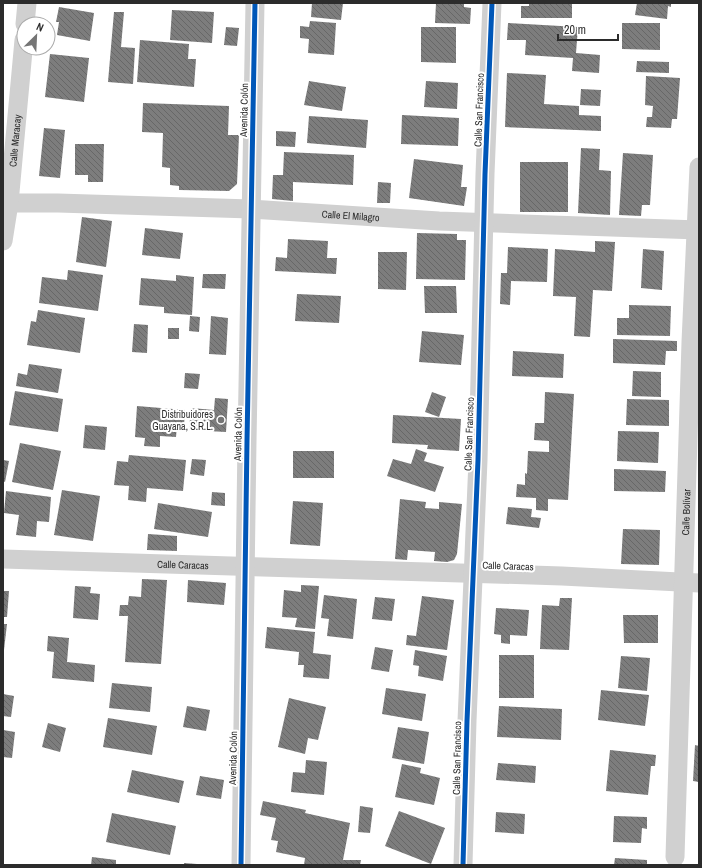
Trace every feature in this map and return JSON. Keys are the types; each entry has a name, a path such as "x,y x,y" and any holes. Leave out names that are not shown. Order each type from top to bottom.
{"street":[{"path":"26,16 27,3"},
{"name":"Avenida Colón","path":"241,865 255,3"},
{"name":"Calle San Francisco","path":"463,865 467,721 478,460 484,223 492,3"},
{"name":"Calle Maracay","path":"3,241 22,56"},
{"name":"Calle Bolívar","path":"675,857 691,583 691,342 698,230 699,167"},
{"name":"Calle El Milagro","path":"6,203 58,203 251,210 484,223 698,230"},
{"name":"Calle Caracas","path":"3,560 473,574 691,583"}],"building":[{"path":"312,3 343,3 341,20 311,17"},
{"path":"436,3 464,3 464,7 471,8 470,24 435,23"},
{"path":"529,3 572,3 572,18 521,18 521,6 529,6"},
{"path":"637,3 671,3 671,7 668,6 667,19 635,15"},
{"path":"59,7 94,13 90,41 57,35 59,22 56,22"},
{"path":"172,10 214,12 212,43 170,40"},
{"path":"114,12 124,12 121,47 135,48 133,84 108,82"},
{"path":"310,21 336,23 334,55 308,53 309,39 300,38 300,26 309,27"},
{"path":"508,23 578,27 576,53 600,55 599,73 572,71 573,58 525,55 526,40 507,40"},
{"path":"622,23 660,23 660,50 622,49"},
{"path":"226,27 239,28 237,46 224,45"},
{"path":"421,27 456,27 456,63 421,62"},
{"path":"140,40 189,44 188,59 196,59 194,87 137,82"},
{"path":"56,55 89,58 84,102 45,97 50,56 56,56"},
{"path":"637,61 669,62 669,73 636,72"},
{"path":"507,73 546,75 544,104 579,106 579,115 601,116 601,131 505,127"},
{"path":"646,76 680,78 677,119 672,119 671,128 646,127 647,117 652,117 653,106 645,105"},
{"path":"309,81 346,87 342,111 304,105"},
{"path":"426,81 458,83 457,109 424,107"},
{"path":"581,89 601,90 600,106 580,105"},
{"path":"143,103 229,106 228,135 239,135 237,184 229,191 179,190 179,186 170,185 170,168 162,167 163,133 142,132"},
{"path":"402,115 459,118 458,146 401,144"},
{"path":"309,116 368,120 366,148 307,143"},
{"path":"44,128 65,130 60,178 39,176"},
{"path":"276,131 296,132 295,147 276,146"},
{"path":"75,144 104,144 103,182 88,182 88,175 75,175"},
{"path":"581,148 600,149 599,170 611,171 610,215 578,213"},
{"path":"284,152 354,155 353,185 293,182 293,201 272,199 273,175 283,175"},
{"path":"623,153 653,155 650,205 642,205 641,216 619,215"},
{"path":"414,159 463,165 461,187 467,187 464,206 409,198"},
{"path":"520,162 568,162 568,212 520,212"},
{"path":"378,182 391,183 390,203 377,203"},
{"path":"82,217 112,221 106,267 76,262"},
{"path":"145,228 183,233 180,259 142,255"},
{"path":"417,233 457,234 457,240 466,240 465,280 416,279"},
{"path":"288,239 328,241 327,258 337,258 336,274 275,271 276,257 287,258"},
{"path":"595,241 615,242 612,291 593,290 590,337 574,336 576,297 553,296 555,249 595,252"},
{"path":"508,247 548,249 547,282 511,281 510,305 500,304 501,273 507,273"},
{"path":"643,249 664,251 662,290 641,288"},
{"path":"378,252 407,252 406,290 378,289"},
{"path":"68,270 103,275 98,311 39,303 42,277 67,280"},
{"path":"203,274 226,274 225,289 202,288"},
{"path":"176,275 194,277 192,315 164,313 164,307 139,305 141,278 176,281"},
{"path":"424,286 456,286 457,313 425,313"},
{"path":"297,294 341,296 339,323 295,321"},
{"path":"629,305 671,306 670,336 617,335 617,318 629,318"},
{"path":"38,310 85,318 80,353 27,345 31,321 36,322"},
{"path":"190,316 200,317 199,332 189,331"},
{"path":"211,316 228,318 226,355 209,354"},
{"path":"134,324 148,325 147,353 132,352"},
{"path":"168,328 179,328 179,339 168,339"},
{"path":"422,331 464,335 461,365 419,362"},
{"path":"613,339 677,341 677,351 666,351 665,365 613,363"},
{"path":"513,351 564,354 563,378 512,376"},
{"path":"29,364 62,369 58,393 16,386 18,373 27,375"},
{"path":"633,371 661,372 661,397 632,396"},
{"path":"185,373 200,374 198,389 184,388"},
{"path":"15,391 63,399 58,432 9,425"},
{"path":"432,392 446,397 439,417 425,412"},
{"path":"545,392 574,394 568,500 548,499 548,511 536,510 536,498 516,497 517,484 525,485 528,451 549,452 549,441 534,440 535,423 544,423"},
{"path":"215,398 228,399 226,432 189,430 191,408 214,410"},
{"path":"627,399 669,400 669,426 626,425"},
{"path":"137,406 185,410 184,426 177,425 176,437 160,436 160,447 144,446 145,438 135,437"},
{"path":"393,415 461,419 459,451 427,449 428,445 392,443"},
{"path":"85,425 107,427 105,450 83,448"},
{"path":"618,431 659,432 658,463 617,461"},
{"path":"20,443 61,451 53,490 12,482"},
{"path":"416,449 427,453 424,461 444,467 435,492 387,476 393,459 411,464"},
{"path":"293,451 334,451 334,478 293,478"},
{"path":"129,455 186,460 183,491 147,488 146,502 128,500 129,486 114,485 117,461 128,462"},
{"path":"192,459 206,460 204,476 190,474"},
{"path":"3,460 9,461 5,482 3,481"},
{"path":"614,469 666,471 665,492 614,491"},
{"path":"62,490 100,496 93,541 54,535"},
{"path":"6,491 51,497 49,522 37,521 36,537 16,535 19,515 4,513"},
{"path":"212,492 225,493 225,506 211,505"},
{"path":"400,499 426,502 425,508 439,509 439,502 462,504 457,554 454,560 447,562 434,561 435,552 408,550 407,560 395,559"},
{"path":"293,501 323,503 320,546 290,544"},
{"path":"158,503 212,512 208,537 154,529"},
{"path":"508,507 532,509 531,517 541,518 539,528 506,524"},
{"path":"623,529 660,530 659,565 621,564"},
{"path":"148,534 177,536 177,551 147,550"},
{"path":"142,579 167,580 161,664 125,662 128,616 119,616 120,605 128,605 129,596 141,597"},
{"path":"188,580 226,583 224,605 187,602"},
{"path":"301,585 319,586 315,629 295,627 297,618 282,617 284,590 301,592"},
{"path":"75,586 91,587 90,593 100,594 98,620 73,618"},
{"path":"3,591 9,591 7,617 3,617"},
{"path":"324,595 357,599 353,639 327,636 329,619 321,618"},
{"path":"422,596 454,600 447,650 406,645 407,635 416,636"},
{"path":"375,597 395,599 392,621 372,619"},
{"path":"560,598 572,598 569,650 540,649 542,605 559,606"},
{"path":"496,608 529,610 527,636 510,635 510,644 501,643 501,635 494,634"},
{"path":"623,615 658,615 658,643 624,643"},
{"path":"3,624 7,624 4,650 3,650"},
{"path":"267,627 315,632 313,653 331,655 329,679 303,677 304,665 298,665 299,652 265,648"},
{"path":"48,636 69,638 67,662 95,665 94,682 52,678 54,652 47,651"},
{"path":"375,647 393,650 389,672 371,669"},
{"path":"415,650 447,656 443,681 418,676 419,666 413,665"},
{"path":"499,655 534,655 534,698 499,698"},
{"path":"621,656 650,658 647,691 618,688"},
{"path":"112,683 152,687 150,712 109,708"},
{"path":"386,688 426,694 422,721 382,714"},
{"path":"601,690 649,695 645,726 598,720"},
{"path":"3,694 14,696 11,717 3,716"},
{"path":"289,698 326,707 318,740 308,738 305,754 278,747"},
{"path":"187,706 210,710 206,731 183,727"},
{"path":"499,706 562,709 561,740 497,737"},
{"path":"108,718 157,726 152,755 103,747"},
{"path":"48,723 66,728 60,752 42,747"},
{"path":"398,727 429,732 424,764 392,758"},
{"path":"3,730 15,732 12,758 3,757"},
{"path":"695,745 699,746 699,782 693,781"},
{"path":"610,750 656,755 655,766 651,766 648,795 606,791"},
{"path":"306,760 327,762 324,795 291,792 293,772 305,773"},
{"path":"498,763 536,766 535,783 496,780"},
{"path":"402,764 421,768 420,773 440,778 434,805 395,797"},
{"path":"132,770 184,781 179,803 127,792"},
{"path":"200,776 224,780 221,799 196,795"},
{"path":"263,801 306,810 305,813 350,823 343,860 361,860 360,865 304,865 305,858 276,852 278,841 271,840 276,818 260,815"},
{"path":"360,806 373,808 370,833 358,832"},
{"path":"399,811 445,828 431,864 385,846"},
{"path":"496,812 525,814 524,834 495,832"},
{"path":"112,813 176,826 170,855 106,842"},
{"path":"614,816 647,817 647,829 642,828 641,843 613,842"},
{"path":"92,857 116,860 116,865 91,865"},
{"path":"615,858 647,860 647,865 614,865"},
{"path":"184,863 197,864 197,865 184,865"}],"cycle path":[{"path":"241,865 255,3"},
{"path":"463,865 467,721 478,460 485,174 492,3"}],"place":[{"name":"Distribuidores Guayana, S.R.L.","path":"221,420"}]}
